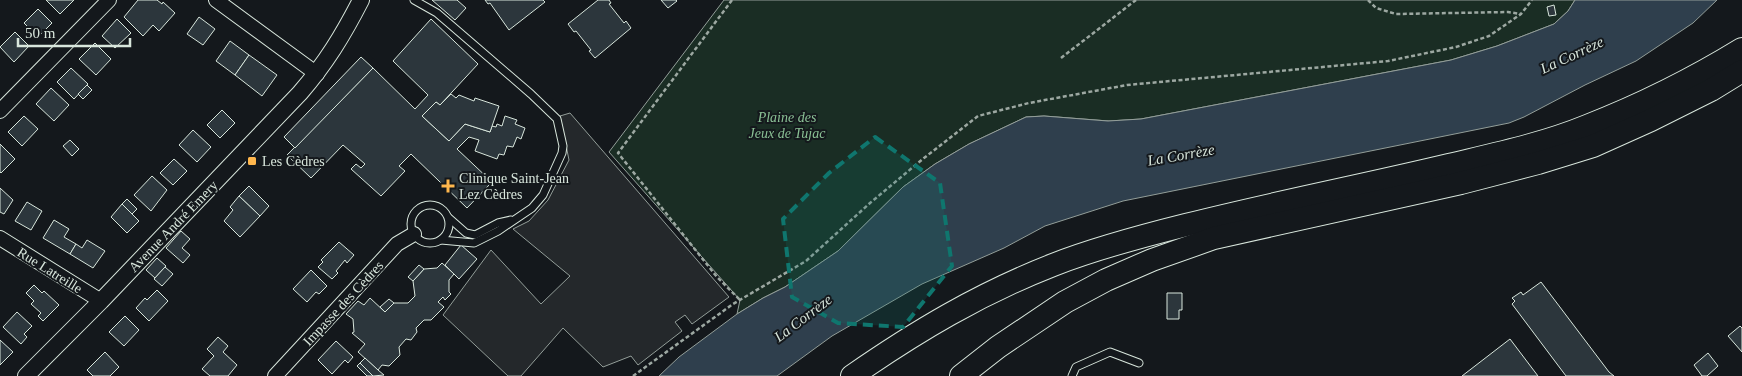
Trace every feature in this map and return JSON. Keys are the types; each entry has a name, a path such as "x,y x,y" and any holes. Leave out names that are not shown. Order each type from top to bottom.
{"highway":[{"path":"852,376 900,342 954,310 1054,264 1147,235 1306,196 1489,155 1586,127 1652,98 1700,74 1742,49"},
{"path":"961,376 998,347 1065,302 1106,280 1152,260 1214,238 1461,182 1538,163 1593,146 1711,90 1742,71"}],"street":[{"path":"0,111 109,0"},
{"path":"216,0 317,74"},
{"name":"Avenue André Emery","path":"26,376 317,74 339,41 361,0"},
{"name":"Impasse des Cèdres","path":"275,376 397,244 414,234"},
{"name":"Rue Latreille","path":"0,238 100,301"}],"lane":[{"path":"414,0 437,13 557,120 563,146 562,153 543,195 532,208 516,219 484,239 474,243 457,240 435,242 423,241 414,234 411,221 417,210 422,207 435,205 445,212 448,218 466,233 475,235 498,223 516,219"},
{"path":"441,240 448,230 448,218"},
{"path":"1072,376 1076,367 1110,352 1139,363"}],"path":[{"path":"732,0 618,153 717,277 740,300"},
{"path":"1062,58 1136,0"},
{"path":"1368,0 1376,8 1396,14 1508,12 1521,14"},
{"path":"633,376 740,300 806,261 904,175 978,116 994,110 1127,84 1388,61 1456,47 1489,36 1521,14 1532,0"}],"highlighted area":[{"path":"875,137 940,183 952,266 903,327 838,323 792,297 783,219 829,173"}],"green space":[{"name":"Plaine des Jeux de Tujac","path":"724,0 1575,0 1568,11 1554,24 1497,46 1451,60 1141,119 1109,121 1044,116 1026,117 969,144 935,164 903,187 838,251 785,287 737,314 740,300 609,152"}],"shaded area":[{"path":"570,113 729,297 692,324 685,315 675,322 682,331 638,365 631,356 603,367 563,328 521,376 508,376 443,315 491,250 541,304 570,276 513,229 529,221 548,200 569,160 560,116"}],"water":[{"name":"La Corrèze","path":"1575,0 1717,0 1693,23 1636,61 1509,123 1123,201 1045,226 1004,248 922,284 832,336 777,376 659,376 679,357 737,314 785,287 838,251 903,187 935,164 969,144 1026,117 1044,116 1108,121 1141,119 1451,60 1497,46 1554,24 1568,11"}],"building":[{"path":"46,0 74,0 60,14"},
{"path":"138,0 157,0 162,4 163,2 175,13 159,31 153,25 143,36 124,17"},
{"path":"432,0 457,0 466,8 455,20"},
{"path":"485,0 543,0 545,2 509,30 490,3 488,4"},
{"path":"598,0 609,0 611,3 609,4 624,23 626,21 631,28 595,58 576,31 574,32 568,24"},
{"path":"661,0 676,0 677,1 668,8"},
{"path":"1554,5 1556,15 1549,16 1547,7"},
{"path":"38,9 52,23 38,37 24,23"},
{"path":"199,17 215,29 203,45 187,34"},
{"path":"117,19 131,33 115,48 102,36"},
{"path":"431,19 478,64 440,105 436,102 422,116 449,141 465,124 490,132 492,126 496,127 497,124 502,126 505,116 517,120 515,124 525,128 521,139 517,137 513,147 507,146 504,155 499,154 497,159 475,151 479,140 469,137 457,149 492,182 467,208 411,154 399,166 405,171 381,196 351,169 356,164 361,168 365,164 343,145 311,178 287,155 373,68 415,109 428,95 393,61"},
{"path":"15,32 29,46 14,62 0,47"},
{"path":"230,41 249,55 235,75 216,61"},
{"path":"95,43 111,59 96,75 79,59"},
{"path":"249,55 277,75 262,96 235,75"},
{"path":"361,57 373,68 295,148 284,137"},
{"path":"71,68 88,84 74,99 57,82"},
{"path":"87,85 92,90 83,99 78,94"},
{"path":"51,88 69,105 54,121 36,104"},
{"path":"451,94 456,98 459,95 474,101 475,98 499,106 490,132 465,124 449,141 422,116 436,102 440,105"},
{"path":"222,110 235,123 220,138 207,125"},
{"path":"24,116 38,129 22,146 8,132"},
{"path":"193,130 211,147 197,162 179,145"},
{"path":"70,140 79,149 72,156 63,146"},
{"path":"0,144 15,159 1,173 0,172"},
{"path":"174,159 187,171 173,185 160,173"},
{"path":"152,176 167,190 151,211 134,195"},
{"path":"249,186 269,206 260,216 239,196"},
{"path":"0,188 13,200 4,214 0,212"},
{"path":"239,196 260,216 240,237 224,221 233,210 230,207"},
{"path":"127,199 137,209 132,214 122,204"},
{"path":"27,202 42,211 31,230 15,221"},
{"path":"122,204 139,221 127,233 111,217"},
{"path":"54,220 69,229 64,237 76,244 70,254 43,238"},
{"path":"181,231 190,239 182,248 190,255 183,263 166,248"},
{"path":"87,240 105,251 93,268 70,254 76,244 82,248"},
{"path":"339,242 354,255 347,263 345,260 336,271 338,273 332,279 318,267 323,262 321,260"},
{"path":"461,245 477,259 459,279 445,265"},
{"path":"157,258 166,266 155,278 146,270"},
{"path":"442,263 454,274 449,280 449,292 451,294 445,300 443,297 438,302 444,307 431,320 424,320 416,328 417,332 411,340 406,339 399,347 400,355 389,366 382,365 378,370 358,352 365,344 352,333 354,332 353,319 346,314 358,301 364,305 370,298 385,312 394,303 408,303 415,296 413,281 424,269 437,268"},
{"path":"419,265 424,269 413,281 408,277"},
{"path":"165,267 173,274 162,286 154,279"},
{"path":"311,270 327,286 319,294 316,292 307,302 293,289"},
{"path":"1541,282 1614,376 1566,376 1512,304 1515,301 1512,298 1521,292 1523,295"},
{"path":"34,285 42,293 44,291 59,305 43,321 38,316 41,313 31,304 34,301 26,293"},
{"path":"157,290 168,301 149,321 136,308 145,298 147,300"},
{"path":"1167,293 1182,293 1182,310 1179,310 1179,319 1167,319"},
{"path":"389,299 394,303 385,312 380,307"},
{"path":"17,312 32,326 24,334 27,337 21,344 3,327"},
{"path":"125,316 139,330 124,346 109,332"},
{"path":"1740,326 1742,328 1742,352 1728,336"},
{"path":"218,337 228,346 223,352 237,365 228,376 210,376 202,369 214,356 207,349"},
{"path":"1510,339 1538,376 1462,376"},
{"path":"0,340 13,352 0,365"},
{"path":"336,341 353,357 348,363 345,360 332,374 318,360"},
{"path":"105,352 119,367 110,376 93,376 87,370"},
{"path":"1708,353 1718,366 1707,376 1702,376 1694,365"},
{"path":"365,358 384,375 373,376 360,363"},
{"path":"360,363 373,376 367,376 357,366"}],"place":[{"name":"Les Cèdres","path":"252,161"},
{"name":"Clinique Saint-Jean Lez Cèdres","path":"448,186"}]}
